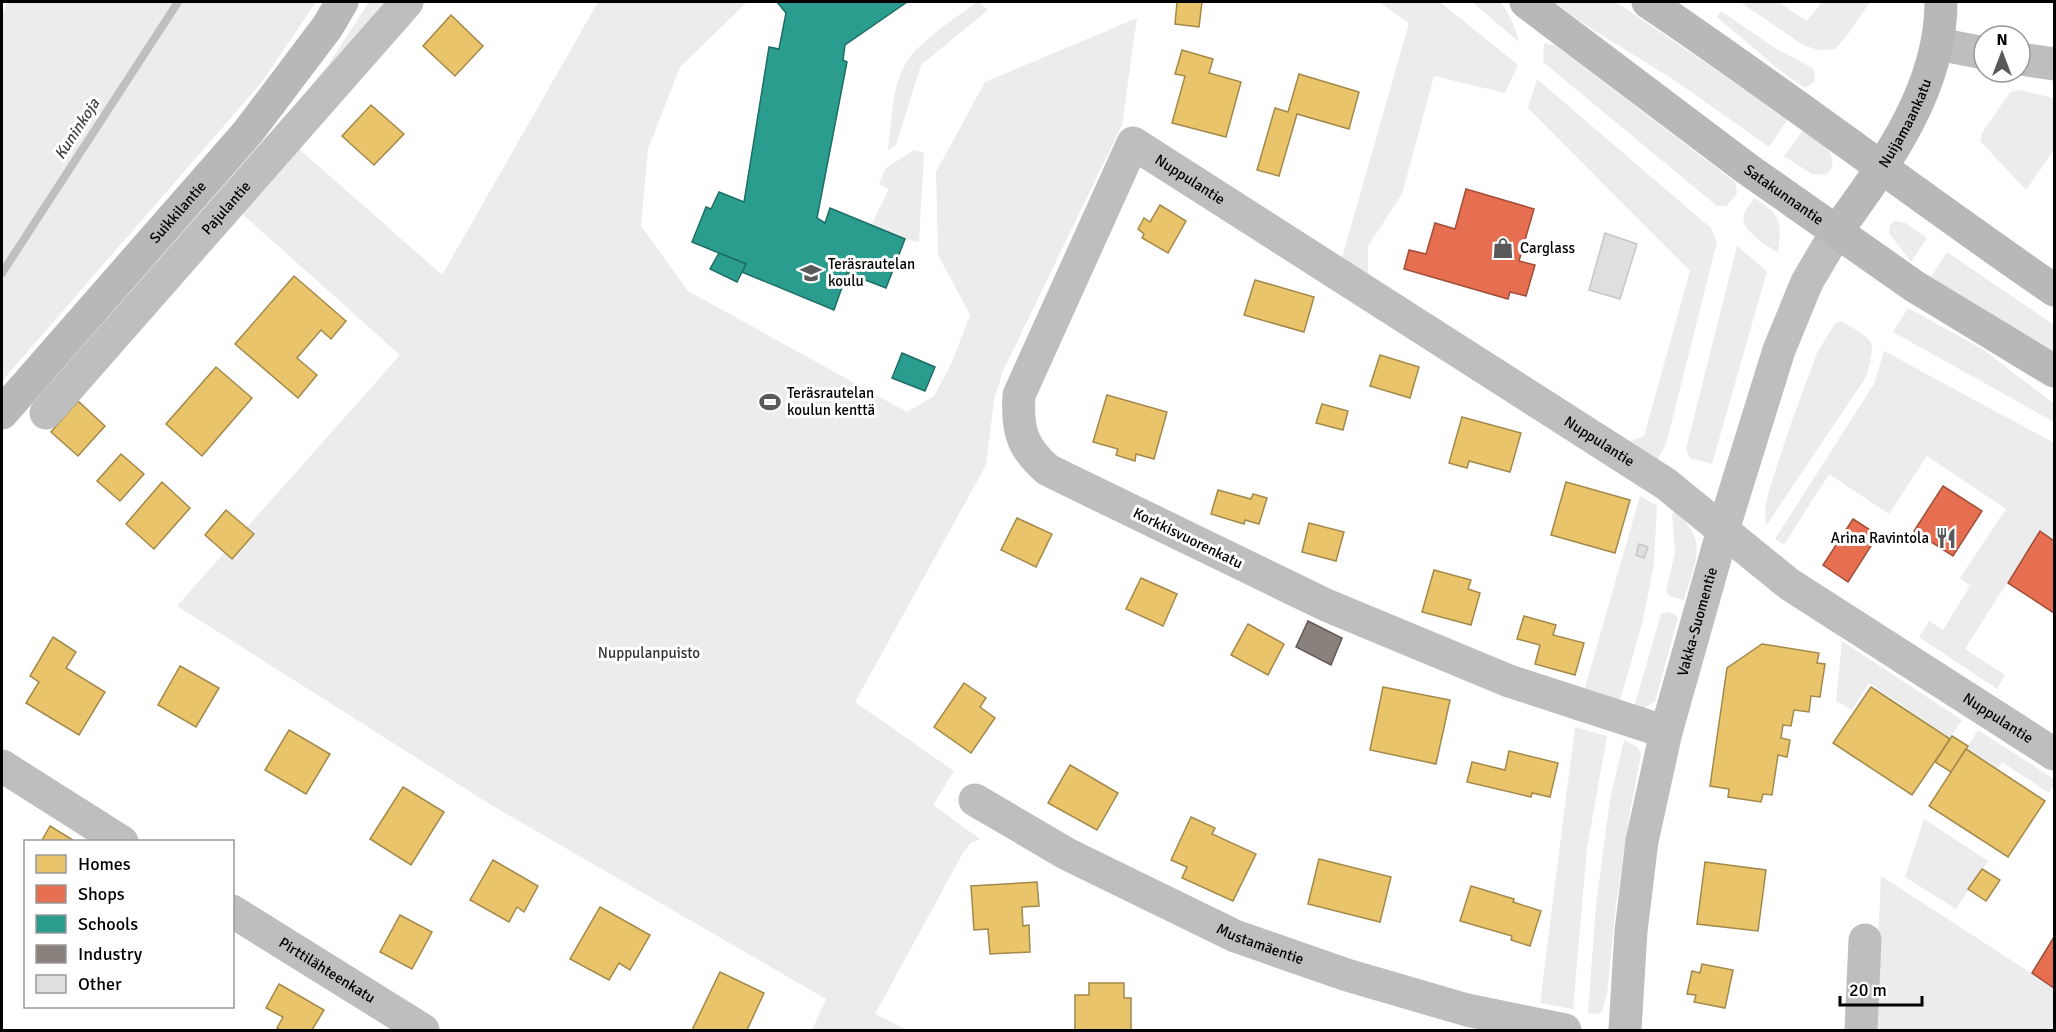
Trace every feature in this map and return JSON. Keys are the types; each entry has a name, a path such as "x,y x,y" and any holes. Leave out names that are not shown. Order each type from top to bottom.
{"main road":[{"name":"Suikkilantie","path":"2,413 248,132 328,26 342,2"},
{"name":"Satakunnantie","path":"1526,2 1746,168 1914,286 2055,371"},
{"path":"1648,2 1735,61 1970,232 2055,290"},
{"name":"Nuijamaankatu","path":"1837,231 1882,168 1923,93 1938,44 1941,2"}],"street":[{"name":"Pajulantie","path":"46,413 407,2"},
{"path":"1938,44 1972,51"},
{"path":"2032,61 2055,64"},
{"name":"Nuppulantie","path":"1133,143 1666,484 1789,584 2055,754"},
{"name":"Korkkisvuorenkatu","path":"1133,143 1019,395 1018,419 1022,436 1036,460 1048,470 1326,605 1509,681 1666,732"},
{"name":"Vakka-Suomentie","path":"1625,1030 1631,931 1642,841 1666,732 1723,530 1779,350 1807,282 1837,231"},
{"path":"2,766 119,840"},
{"name":"Mustamäentie","path":"975,800 1067,854 1235,936 1347,975 1467,1010 1565,1030"},
{"name":"Pirttilähteenkatu","path":"234,912 423,1030"},
{"path":"1861,1030 1865,940"}],"green space":[{"path":"7,2 316,2 262,82 2,381 2,14"},
{"path":"369,2 395,2 273,133 328,65"},
{"name":"Nuppulanpuisto","path":"598,2 747,2 680,67 648,149 641,226 688,291 907,412 934,396 952,362 970,315 938,255 936,172 985,82 1137,18 1122,125 1003,371 994,400 986,465 855,702 954,771 933,805 980,839 971,843 964,851 875,1014 908,1030 812,1030 826,999 491,805 177,606 400,355 239,211 297,147 442,275"},
{"path":"977,2 988,10 921,65 896,145 888,150 897,83 906,63 928,38"},
{"path":"1379,2 1440,2 1518,65 1505,93 1434,76 1402,194 1368,246 1368,278 1341,261 1409,23"},
{"path":"1472,2 1500,2 1512,20 1519,42"},
{"path":"1554,2 1616,2 1788,119 1769,147 1677,82 1587,26"},
{"path":"1740,2 1778,2 1807,21 1822,2 1870,2 1835,49 1818,50 1803,45"},
{"path":"1721,11 1775,48 1814,69 1815,81 1805,88 1778,69 1717,17"},
{"path":"1544,43 1556,46 1735,182 1737,194 1726,206 1717,206 1543,62"},
{"path":"1537,79 1711,228 1717,242 1666,444 1656,462 1630,441 1644,436 1690,271 1528,108"},
{"path":"2019,90 2054,98 2054,150 2026,190 1980,141 1982,133 2010,92"},
{"path":"1803,130 1824,145 1831,155 1832,168 1826,175 1812,174 1784,156"},
{"path":"914,150 924,153 919,242 905,239 871,225 889,189 879,184 886,168"},
{"path":"1754,198 1770,209 1778,220 1780,234 1778,253 1755,237 1746,226 1745,213"},
{"path":"1895,221 1906,223 1927,238 1911,262 1889,233 1890,225"},
{"path":"1737,246 1767,271 1712,464 1690,458 1686,449"},
{"path":"1947,252 2054,325 2054,353 1931,277"},
{"path":"1908,308 1984,350 2054,404 2054,422 1893,332"},
{"path":"1841,321 1867,337 1870,342 1872,354 1866,377 1766,526 1765,511 1768,494 1789,429 1817,353 1835,323"},
{"path":"1884,351 2054,443 2054,541 2039,532 1965,649 2005,675 1997,689 1919,637 1929,621 1943,630 1970,586 1960,578 2006,509 1927,456 1889,514 1829,474 1784,545 1775,539 1874,384"},
{"path":"1640,496 1657,506 1654,563 1643,620 1619,704 1584,691"},
{"path":"1675,512 1693,533 1696,543 1695,563 1684,600 1669,596 1666,591 1675,553 1672,514"},
{"path":"1668,612 1678,618 1655,702 1643,708 1634,707 1661,614"},
{"path":"1842,641 1962,720 1950,738 1869,683 1852,710 1836,701"},
{"path":"1575,727 1607,736 1587,848 1573,1009 1540,1003"},
{"path":"1978,730 2054,779 2054,785 2049,793 2002,762 1997,770 1966,749"},
{"path":"1624,740 1638,747 1641,755 1616,905 1607,994 1602,1012 1588,1013 1596,905 1610,800"},
{"path":"1924,819 1988,861 1956,909 1905,877"},
{"path":"1881,876 2054,988 2054,1030 1874,1030"}],"building: Homes":[{"path":"1177,2 1202,2 1199,27 1175,24"},
{"path":"451,15 483,46 455,76 423,46"},
{"path":"1182,50 1213,59 1209,73 1241,82 1226,137 1172,123 1185,76 1175,74"},
{"path":"1299,74 1359,92 1349,129 1297,114 1279,176 1257,170 1275,108 1288,112"},
{"path":"371,105 404,134 374,165 342,136"},
{"path":"1160,205 1186,221 1168,253 1142,238 1144,234 1138,229 1144,218 1150,222"},
{"path":"294,276 346,321 331,339 321,330 297,358 317,375 298,398 235,344"},
{"path":"1255,280 1314,297 1304,332 1244,315"},
{"path":"1380,355 1419,367 1410,398 1370,386"},
{"path":"216,367 252,398 202,456 166,424"},
{"path":"1107,395 1167,412 1154,459 1136,454 1135,461 1116,455 1118,449 1093,442"},
{"path":"78,401 105,426 78,456 51,432"},
{"path":"1322,404 1348,411 1343,430 1316,423"},
{"path":"1462,417 1521,433 1510,472 1469,461 1467,468 1449,463"},
{"path":"121,454 144,474 120,501 97,481"},
{"path":"162,482 190,508 154,549 126,524"},
{"path":"1566,482 1630,500 1615,553 1551,535"},
{"path":"1218,490 1251,499 1253,494 1267,498 1259,524 1245,520 1244,524 1211,514"},
{"path":"226,510 254,534 232,559 205,535"},
{"path":"1017,518 1052,534 1036,567 1001,550"},
{"path":"1309,523 1344,532 1336,561 1302,552"},
{"path":"1434,570 1471,580 1468,589 1480,593 1471,625 1422,612"},
{"path":"1141,578 1177,594 1163,626 1126,609"},
{"path":"1524,616 1556,625 1553,635 1584,643 1575,675 1535,664 1540,645 1517,639"},
{"path":"1248,624 1284,644 1268,675 1231,655"},
{"path":"53,637 76,652 66,668 105,692 79,735 26,703 39,682 30,676"},
{"path":"1762,644 1819,653 1817,663 1825,664 1820,697 1811,696 1809,712 1794,710 1791,726 1783,725 1781,738 1790,740 1787,757 1778,755 1772,795 1763,794 1761,802 1728,797 1729,789 1710,786 1727,668"},
{"path":"180,666 219,688 196,727 158,705"},
{"path":"964,683 986,698 980,707 995,718 971,753 934,727"},
{"path":"1383,687 1450,700 1436,764 1370,750"},
{"path":"1871,687 1950,739 1912,795 1833,743"},
{"path":"289,730 330,754 306,794 265,770"},
{"path":"1952,736 1968,746 1951,772 1935,762"},
{"path":"1966,749 2045,801 2008,857 1929,806"},
{"path":"1509,751 1558,763 1550,797 1532,793 1531,797 1467,782 1472,762 1505,770"},
{"path":"1070,765 1118,793 1097,830 1048,803"},
{"path":"403,787 444,812 411,865 370,839"},
{"path":"1191,817 1215,828 1212,834 1256,854 1233,901 1182,878 1187,867 1171,860"},
{"path":"50,826 73,840 42,840"},
{"path":"1319,859 1391,877 1380,922 1308,904"},
{"path":"493,860 538,886 524,912 517,907 509,922 470,900"},
{"path":"1705,862 1766,870 1758,931 1697,924"},
{"path":"1982,869 2000,880 1986,901 1968,889"},
{"path":"1037,882 1039,906 1022,907 1023,926 1029,925 1030,952 990,954 988,929 974,930 971,886"},
{"path":"1471,886 1514,899 1513,902 1541,911 1530,946 1511,940 1512,936 1460,921"},
{"path":"600,907 650,935 630,970 619,963 609,980 570,959"},
{"path":"400,915 432,932 412,969 380,952"},
{"path":"1702,964 1733,970 1725,1008 1694,1002 1696,995 1687,994 1692,971 1700,973"},
{"path":"720,972 764,993 747,1030 692,1030"},
{"path":"1089,983 1124,983 1124,998 1131,998 1131,1030 1075,1030 1075,995 1089,995"},
{"path":"279,984 324,1010 312,1030 277,1028 283,1017 266,1008"}],"building: Shops":[{"path":"1466,189 1534,209 1519,261 1535,265 1526,296 1510,292 1508,299 1404,269 1409,250 1426,254 1435,223 1455,229"},
{"path":"1943,486 1982,511 1953,556 1914,531"},
{"path":"1853,519 1878,535 1848,582 1823,565"},
{"path":"2040,531 2054,541 2054,613 2008,583"},
{"path":"2054,937 2054,988 2032,973"}],"building: Schools":[{"path":"777,2 907,2 845,45 843,60 847,62 817,218 825,223 830,208 905,239 886,288 847,273 834,310 742,272 746,264 692,242 706,207 711,209 719,192 744,202 769,47 779,49 786,13"},
{"path":"719,253 746,264 737,282 710,269"},
{"path":"902,353 935,367 925,391 892,378"}],"building: Industry":[{"path":"1308,621 1342,638 1331,665 1296,647"}],"building: Other":[{"path":"1605,233 1637,244 1620,299 1589,290"},
{"path":"1639,544 1648,547 1644,558 1636,555"}],"waterway":[{"name":"Kuninkoja","path":"2,273 178,2"}],"place":[{"name":"Carglass","path":"1503,248"},
{"name":"Teräsrautelan koulu","path":"811,273"},
{"name":"Teräsrautelan koulun kenttä","path":"770,402"},
{"name":"Arina Ravintola","path":"1946,538"}]}
